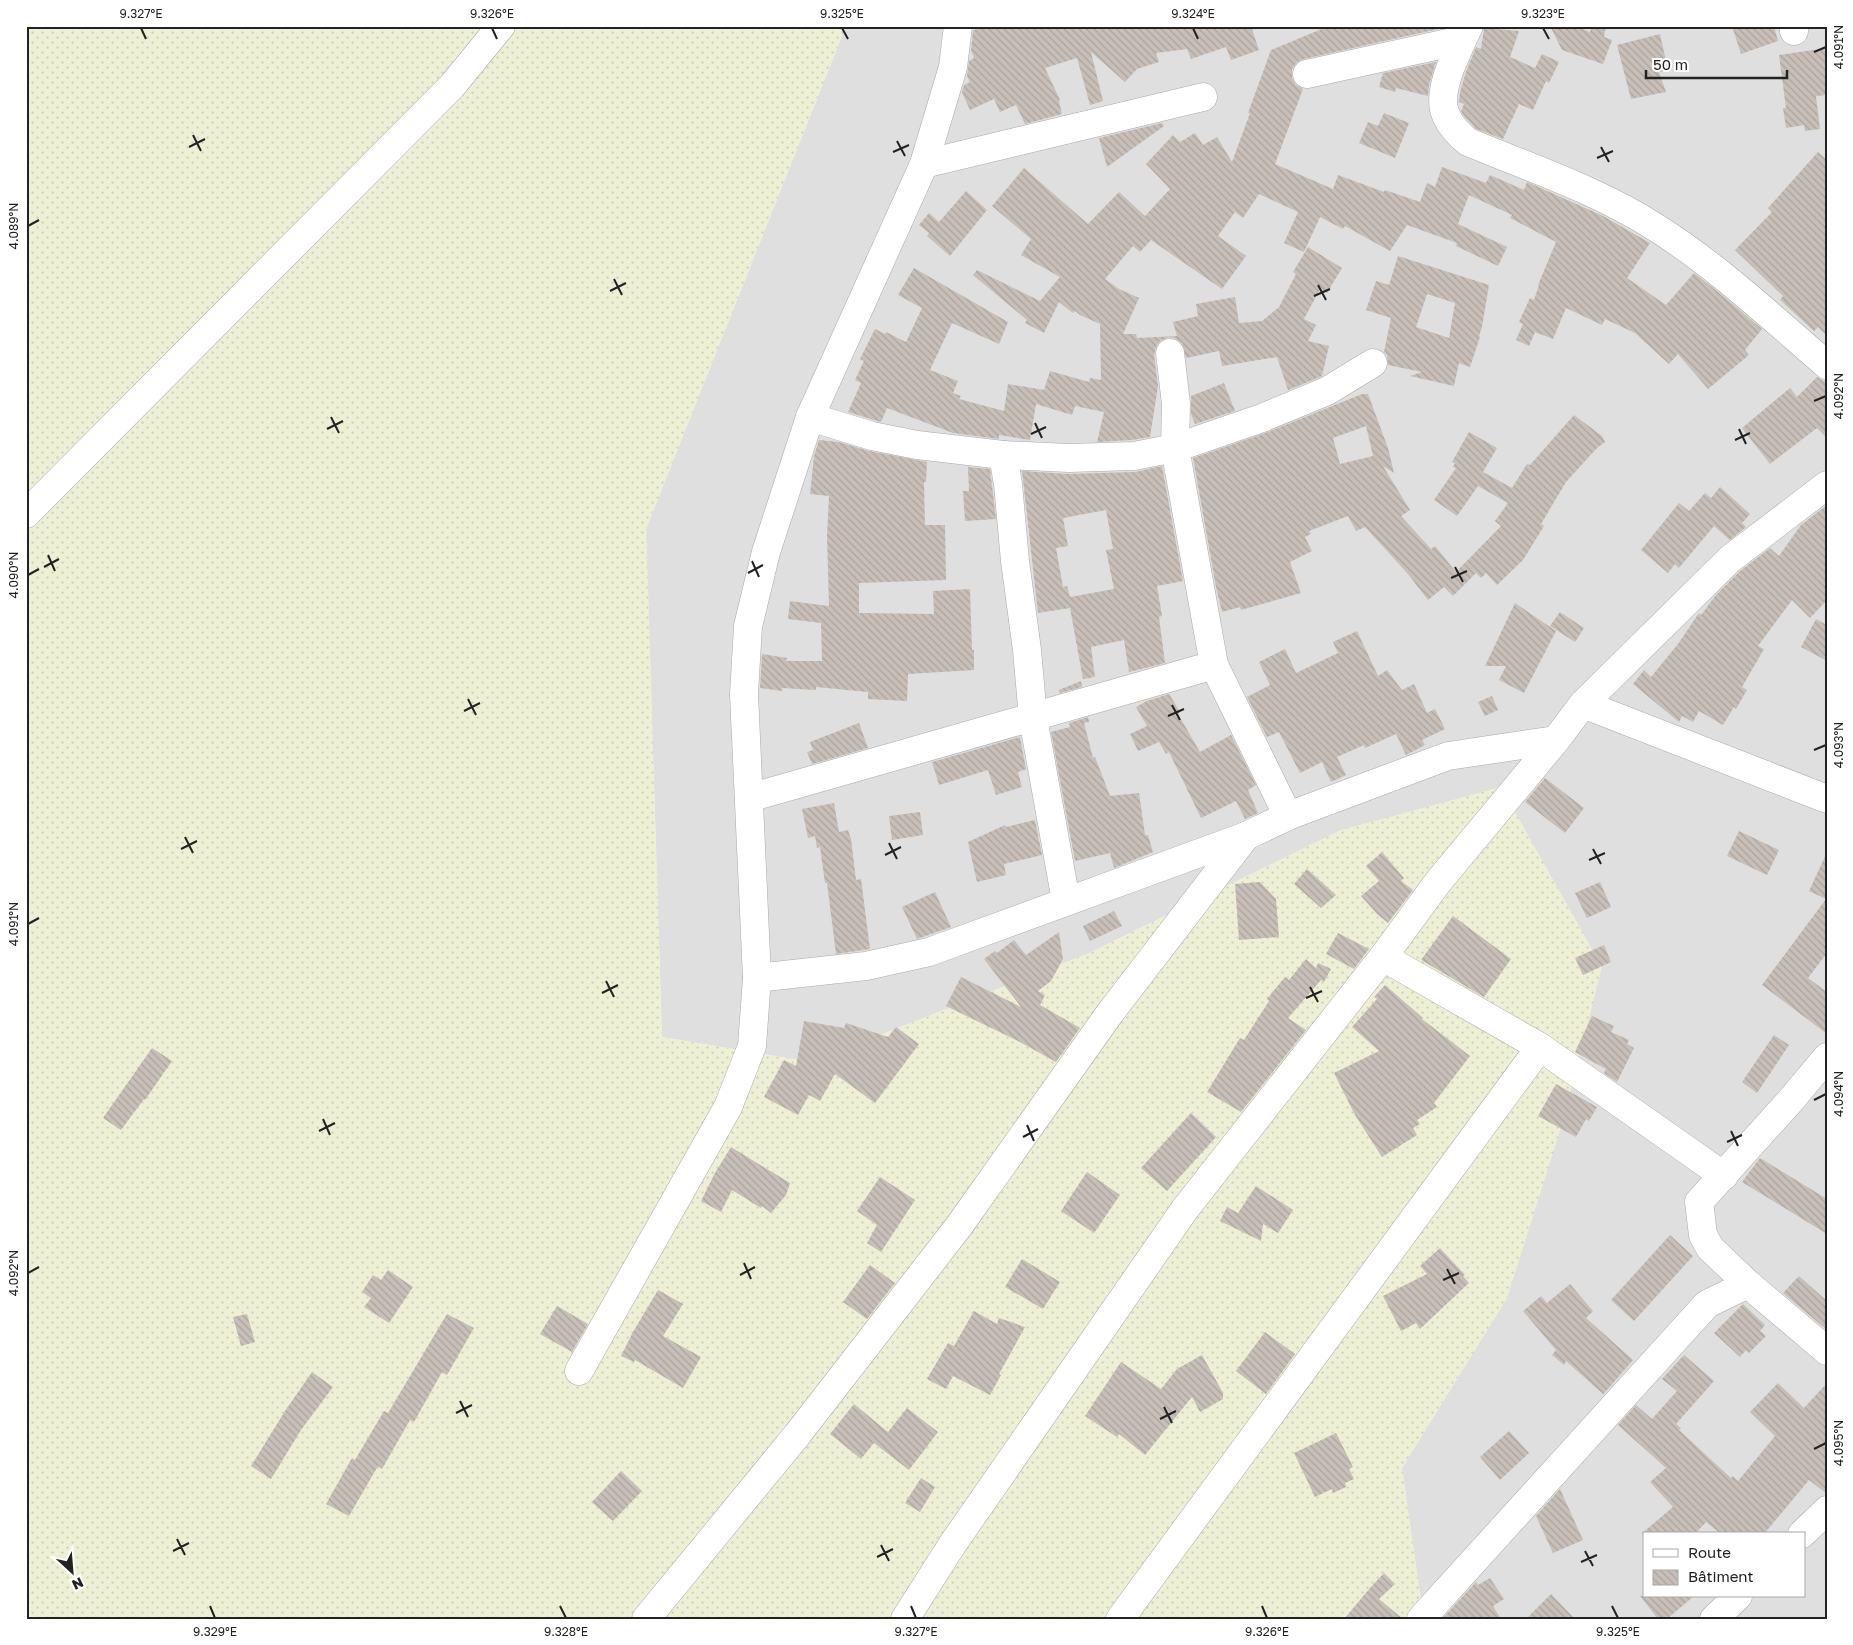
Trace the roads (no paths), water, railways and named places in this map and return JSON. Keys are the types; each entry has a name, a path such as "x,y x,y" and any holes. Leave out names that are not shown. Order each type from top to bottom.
{"street":[{"path":"26,514 452,86 501,26"},
{"path":"579,1371 728,1107 752,1046 757,978 744,694 748,626 766,552 810,417 924,164 953,67 958,26"},
{"path":"1307,74 1465,33"},
{"path":"1465,33 1443,86 1442,102 1448,120 1455,131 1468,142 1597,195 1654,227 1714,269 1827,365"},
{"path":"924,164 1203,97"},
{"path":"1170,353 1176,404 1175,448 1214,665 1288,816"},
{"path":"810,417 872,436 916,445 1003,455 1069,458 1134,456 1175,448 1262,418 1327,391 1373,363"},
{"path":"1003,455 1008,484 1033,718 1066,901"},
{"path":"905,1619 952,1545 1185,1208 1383,956 1438,882 1556,740 1583,704 1730,559 1827,485"},
{"path":"749,798 1214,665"},
{"path":"1583,704 1827,799"},
{"path":"757,978 866,966 929,952 1246,836 1288,816 1448,756 1556,740"},
{"path":"646,1619 797,1435 960,1226 1110,1013 1246,836"},
{"path":"1383,956 1540,1047 1724,1176"},
{"path":"1120,1619 1540,1047"},
{"path":"1827,1057 1724,1176 1699,1202 1703,1235 1710,1248 1748,1284 1827,1351"},
{"path":"1421,1619 1707,1304 1748,1284"},
{"path":"1804,1532 1827,1510"},
{"path":"1714,1619 1736,1598"}]}
